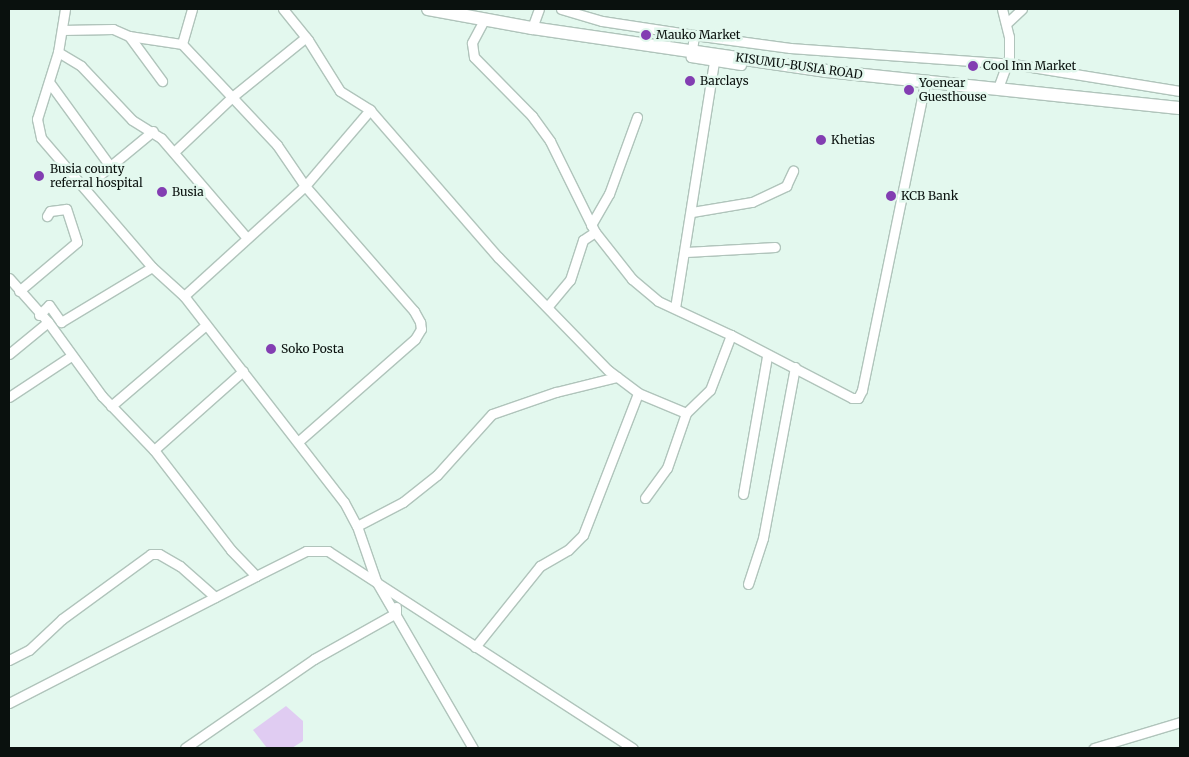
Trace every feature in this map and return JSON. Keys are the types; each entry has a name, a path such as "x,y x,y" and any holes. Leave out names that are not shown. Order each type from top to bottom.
{"highway":[{"name":"KISUMU-BUSIA ROAD","path":"428,9 454,12 484,20 532,28 860,74 1176,107"}],"street":[{"path":"65,9 58,52 37,119 37,128 41,138 152,267 184,296 344,502 357,526 376,581 473,748"},
{"path":"182,44 192,9"},
{"path":"283,9 306,37 340,92 370,110 498,257 617,376 638,393 686,413"},
{"path":"532,28 539,9"},
{"path":"561,9 602,21 790,48 1008,63 1180,91"},
{"path":"998,88 1008,63 1009,36 1002,9"},
{"path":"1008,22 1022,9"},
{"path":"484,20 472,43 474,57 532,116 550,141 593,229 632,279 658,301 731,335 767,356 794,367 852,398 858,398 924,82"},
{"path":"62,30 113,29 129,36 182,44 281,151 305,186 414,311 421,329 415,339 298,441"},
{"path":"694,35 690,50 691,57 714,62 850,80 858,78 860,74"},
{"path":"129,36 162,81"},
{"path":"174,152 232,97 306,37"},
{"path":"58,52 81,66 132,120 153,131 174,152 247,238"},
{"path":"675,308 686,252 714,62"},
{"path":"49,82 110,166"},
{"path":"184,296 305,186 370,110"},
{"path":"548,306 570,280 583,240 593,229 609,194 637,117"},
{"path":"85,187 153,131"},
{"path":"692,212 752,202 786,186 793,171"},
{"path":"20,291 77,242 66,209 50,211 47,216"},
{"path":"686,252 775,247"},
{"path":"39,315 49,305 61,322 152,267"},
{"path":"9,278 39,315 48,322 71,356 111,406 154,450 231,550 256,576"},
{"path":"9,354 48,322"},
{"path":"111,406 206,324"},
{"path":"645,498 667,468 686,413 710,390 731,335"},
{"path":"9,397 71,356"},
{"path":"743,494 767,356"},
{"path":"748,584 763,538 794,367"},
{"path":"154,450 243,371"},
{"path":"357,526 402,502 437,475 492,414 556,392 617,376"},
{"path":"475,647 540,566 568,550 583,535 638,393"},
{"path":"9,703 289,558 318,550 328,551 376,581 633,748"},
{"path":"9,660 29,650 62,619 151,554 158,554 180,566 215,598"},
{"path":"396,613 398,597"},
{"path":"185,748 314,658 396,613"},
{"path":"1094,748 1180,722"}],"shaded area":[{"path":"286,706 303,721 303,741 292,748 267,748 253,730"}],"place":[{"name":"Mauko Market","path":"646,35"},
{"name":"Cool Inn Market","path":"973,66"},
{"name":"Barclays","path":"690,81"},
{"name":"Yoenear Guesthouse","path":"909,90"},
{"name":"Khetias","path":"821,140"},
{"name":"Busia county referral hospital","path":"39,176"},
{"name":"Busia","path":"162,192"},
{"name":"KCB Bank","path":"891,196"},
{"name":"Soko Posta","path":"271,349"}]}
